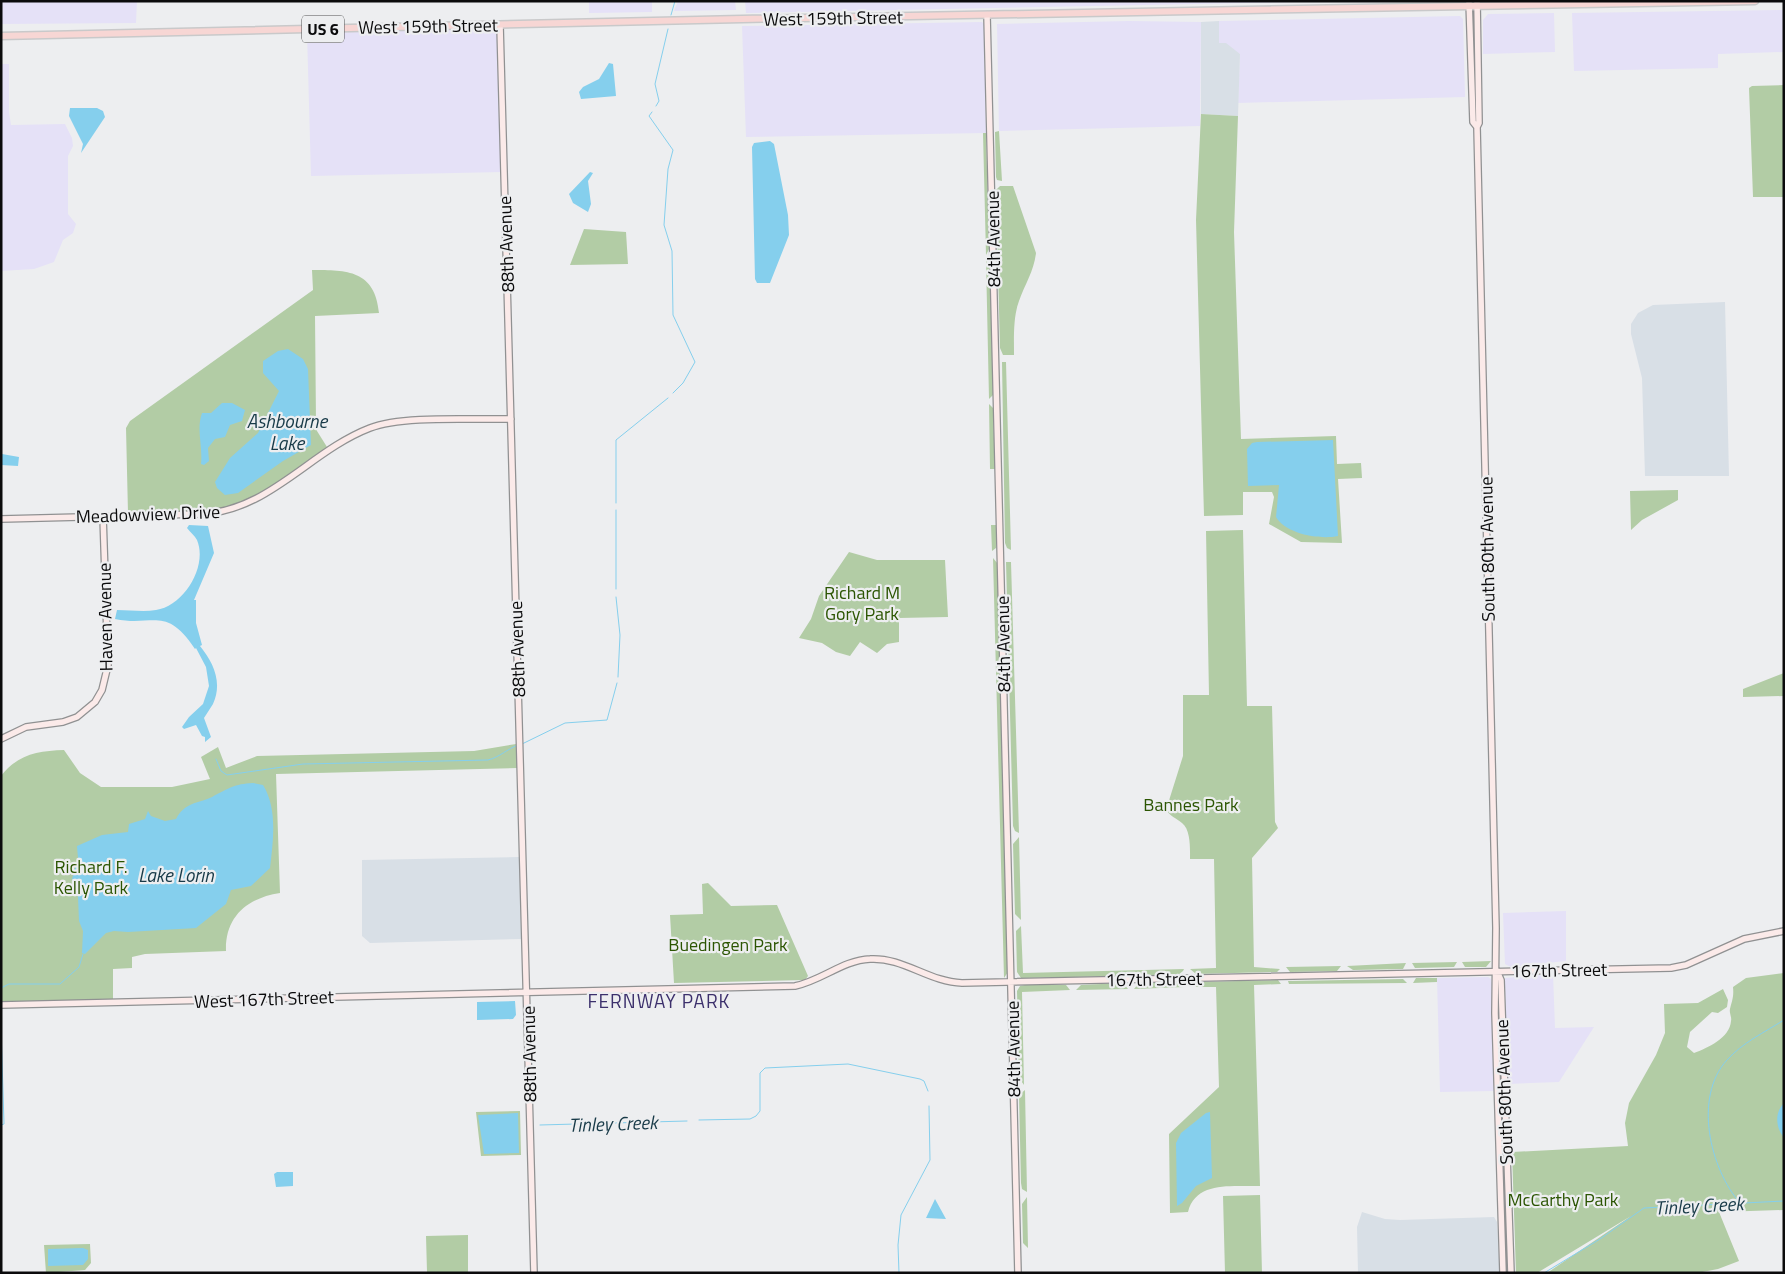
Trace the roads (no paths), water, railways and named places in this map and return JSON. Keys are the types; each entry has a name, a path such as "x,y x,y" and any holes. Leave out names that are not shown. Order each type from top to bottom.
{"main road":[{"name":"West 159th Street","path":"1,36 1473,4 1755,1"}],"street":[{"name":"South 80th Avenue","path":"1473,4 1473,122 1477,127 1497,971 1494,980 1503,1273"},
{"name":"84th Avenue","path":"987,15 1018,1273"},
{"name":"88th Avenue","path":"500,25 534,1273"},
{"name":"Meadowview Drive","path":"1,519 211,514 235,509 256,499 342,442 371,427 401,422 511,420"},
{"name":"Haven Avenue","path":"1,739 26,727 60,723 77,717 95,702 102,690 108,665 103,516"},
{"name":"167th Street","path":"527,992 795,986 806,984 853,962 870,958 893,961 940,980 951,982 1671,968 1686,965 1744,939 1784,931"},
{"name":"South 80th Avenue","path":"1497,971 1501,980 1510,1273"},
{"name":"West 167th Street","path":"1,1005 527,992"}],"water":[{"path":"609,63 613,64 616,96 581,99 579,92 583,87 599,79"},
{"path":"70,108 97,108 103,111 105,117 81,153 83,144 69,116"},
{"path":"770,141 774,144 788,215 789,235 770,283 757,283 755,279 752,147 754,143"},
{"path":"590,172 593,173 588,181 591,204 588,212 573,203 569,194"},
{"name":"Ashbourne Lake","path":"288,349 303,359 308,369 311,445 283,461 238,493 225,495 217,488 215,482 230,458 258,433 279,391 263,373 263,361 278,351"},
{"path":"222,403 232,403 245,410 242,421 230,425 225,437 215,439 208,448 209,461 204,465 201,464 200,419 202,413 211,413"},
{"path":"1333,440 1338,536 1322,537 1295,532 1287,528 1276,517 1279,485 1248,486 1247,449 1252,443 1257,442"},
{"path":"1,445 2,454 19,457 18,466 1,465"},
{"path":"189,525 208,526 214,553 194,600 196,600 196,623 202,645 200,646 209,659 217,680 216,696 204,718 211,737 205,742 205,737 202,736 196,725 184,729 182,727 189,717 203,704 209,686 206,667 196,648 185,635 167,622 115,619 117,610 156,610 176,601 184,593 196,573 200,550 197,540 187,528"},
{"name":"Lake Lorin","path":"253,783 263,785 271,804 273,826 270,868 251,886 231,890 226,904 196,928 128,932 114,931 106,933 85,954 82,953 83,931 79,921 78,897 72,879 78,858 77,846 102,835 128,832 129,824 145,819 148,811 151,816 165,821 176,819 187,806 232,787"},
{"path":"515,1001 516,1015 513,1019 477,1020 477,1002"},
{"path":"1784,1103 1784,1138 1779,1130 1777,1116"},
{"path":"1210,1112 1212,1178 1196,1186 1182,1203 1177,1206 1176,1143 1181,1133 1206,1113"},
{"path":"518,1113 519,1153 484,1154 478,1115"},
{"path":"277,1172 293,1172 293,1186 276,1187 274,1174"},
{"path":"935,1199 946,1219 926,1218"},
{"path":"83,1248 88,1250 88,1259 83,1265 48,1266 48,1249"}],"waterway":[{"path":"671,15 675,1"},
{"path":"656,106 659,101 655,84 668,29"},
{"path":"652,112 649,116 673,150 668,169 664,225 672,251 673,315 695,362 683,383 673,393"},
{"path":"616,503 616,440 668,398"},
{"path":"616,510 616,589"},
{"path":"616,597 620,635 618,677"},
{"path":"522,744 565,723 607,720 617,683"},
{"path":"216,759 221,771 227,775 303,764 488,760 518,745"},
{"path":"1,988 9,984 60,984 79,967 83,954"},
{"path":"1740,1203 1729,1189 1714,1153 1708,1113 1710,1093 1717,1075 1733,1054 1754,1038 1784,1020"},
{"path":"1,1028 4,1124 1,1125"},
{"name":"Tinley Creek","path":"699,1120 750,1119 756,1116 760,1111 760,1073 765,1068 848,1064 920,1079 924,1081 928,1091"},
{"name":"Tinley Creek","path":"899,1273 898,1245 901,1215 930,1160 929,1106"},
{"name":"Tinley Creek","path":"540,1125 687,1121"},
{"name":"Tinley Creek","path":"1544,1273 1600,1239 1644,1208 1784,1201"}],"district":[{"name":"FERNWAY PARK","path":"659,1000"}],"park label":[{"name":"Richard M Gory Park","path":"862,602"},
{"name":"Bannes Park","path":"1191,804"},
{"name":"Richard F. Kelly Park","path":"91,876"},
{"name":"Buedingen Park","path":"728,944"},
{"name":"McCarthy Park","path":"1563,1199"}]}
